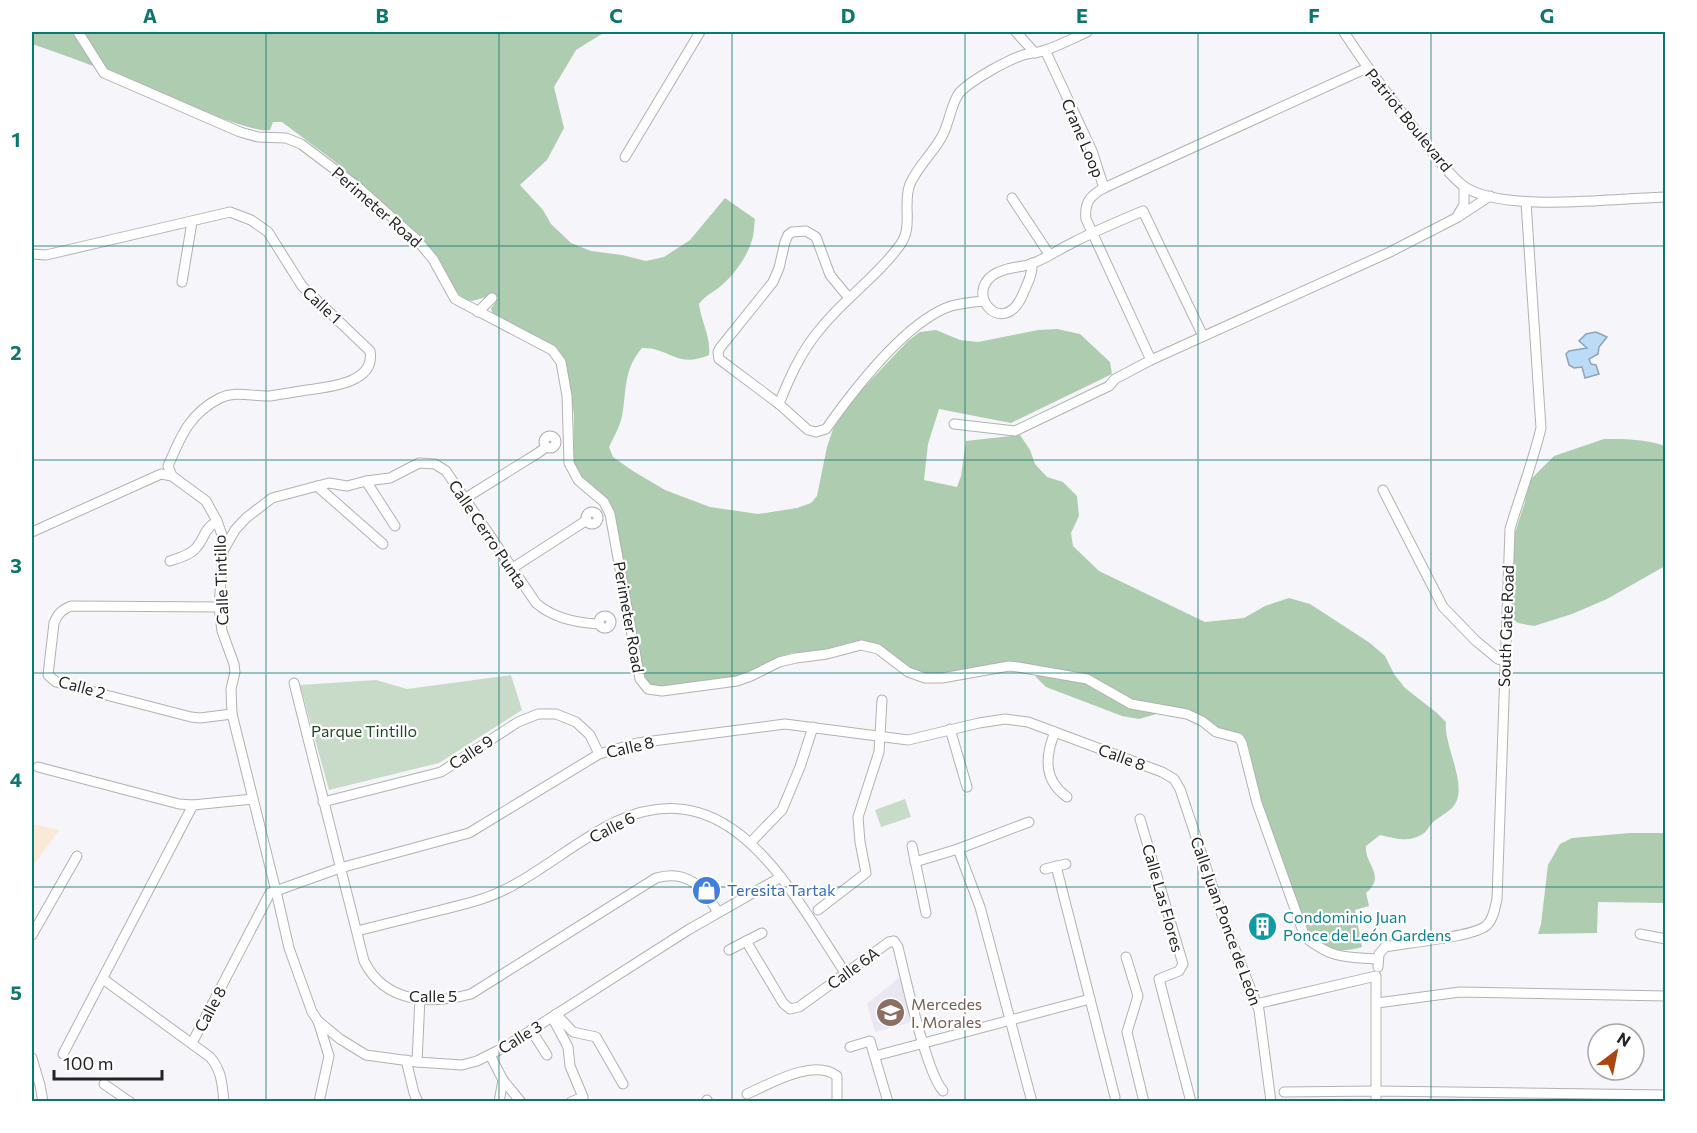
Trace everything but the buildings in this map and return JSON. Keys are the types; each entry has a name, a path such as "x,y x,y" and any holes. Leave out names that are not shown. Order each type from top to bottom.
{"street":[{"name":"Perimeter Road","path":"78,32 104,73 240,132 258,137 286,138 301,144 358,187 415,238 433,259 455,299 552,350 561,362 567,396 569,463 578,480 604,502 610,514 640,680 648,689 662,691 737,681 779,662 827,654 861,645 878,649 908,672 925,678 942,678 1009,666 1018,667 1087,678 1131,704 1188,714 1216,732 1239,738 1242,743 1257,803 1305,938 1320,949 1339,957 1377,967"},
{"path":"625,157 700,32"},
{"path":"1016,32 1035,53"},
{"path":"779,404 790,376 821,327 889,260 903,242 908,225 908,192 911,183 943,136 960,92 1012,60 1045,50 1087,32"},
{"name":"Patriot Boulevard","path":"1344,32 1367,68 1433,154 1464,186 1492,196 1526,202 1665,196"},
{"name":"Crane Loop","path":"1045,50 1092,151 1104,188 1092,194 1087,203 1085,212 1092,233 1151,360"},
{"path":"1104,188 1367,68"},
{"path":"1456,218 1464,205 1464,186"},
{"path":"954,424 1016,431 1108,386 1115,379 1151,360 1390,252 1456,218 1492,196"},
{"path":"1012,198 1050,254"},
{"name":"South Gate Road","path":"1377,967 1381,949 1385,946 1475,932 1487,925 1497,899 1510,529 1541,428 1526,202"},
{"path":"1032,264 1031,276 1018,305 1012,311 997,313 989,309 984,301 984,289 992,276 1003,270 1032,264 1092,233 1143,211 1203,336"},
{"name":"Calle 1","path":"32,254 46,255 230,212 251,220 268,232 302,286 366,345 371,358 368,368 339,385 268,396 231,393 220,398 190,420 168,466 172,476"},
{"path":"182,282 192,222"},
{"path":"849,298 830,275 814,234 801,231 792,232 788,235 773,282 718,352 721,362 747,378 808,430 816,432 826,429 858,386 925,319 951,306 984,301"},
{"path":"478,312 492,298"},
{"path":"464,499 546,447"},
{"name":"Calle Cerro Punta","path":"223,552 235,530 246,518 272,498 329,483 347,486 390,478 415,465 430,463 446,471 528,594 543,609 566,620 599,624"},
{"path":"32,532 161,474 172,476"},
{"name":"Calle Tintillo","path":"172,476 206,501 222,535 219,607 222,631 235,672 231,689 232,714 289,948 309,1005 318,1021"},
{"path":"366,481 395,525"},
{"path":"317,486 382,544"},
{"path":"1383,490 1443,608 1476,641 1498,659 1504,661"},
{"path":"511,569 587,520"},
{"path":"170,561 189,554 195,549 206,528 217,521"},
{"name":"Calle 2","path":"219,607 71,606 57,616 54,623 48,675 56,682 191,717 232,714"},
{"name":"Calle 5","path":"294,683 364,962 378,983 399,995 453,999 471,994 656,878 679,875 693,882 718,912"},
{"path":"818,910 866,873 858,828 860,807 879,752 882,700"},
{"name":"Calle 9","path":"323,802 441,772 518,722 538,714 556,714 576,722 590,735 599,754"},
{"name":"Calle 8","path":"192,1043 270,893 340,868 469,833 599,754 637,743 785,724 908,740 950,729 1005,719 1028,722 1162,772 1174,779"},
{"path":"751,842 782,810 813,727"},
{"path":"950,729 967,787"},
{"path":"1055,732 1048,749 1047,765 1058,791 1067,797"},
{"path":"38,767 179,804 193,806 253,799"},
{"name":"Calle Juan Ponce de León","path":"1174,779 1180,789 1226,927 1259,1010 1271,1101"},
{"path":"63,1054 193,806"},
{"name":"Calle 6","path":"357,932 484,899 510,887 614,823 638,813 674,808 700,813 725,823 751,842 781,877 846,974"},
{"name":"Calle Las Flores","path":"1140,819 1183,964 1179,971 1159,979 1191,1101"},
{"path":"915,862 958,849 1029,822"},
{"path":"912,846 926,913"},
{"path":"958,849 980,907 1032,1101"},
{"path":"32,934 77,856"},
{"path":"1045,869 1061,865 1090,999 1115,1097"},
{"name":"Calle 3","path":"318,1021 340,1040 366,1055 462,1065 490,1055 718,912 781,877"},
{"path":"729,950 762,933"},
{"path":"1640,934 1665,939"},
{"name":"Calle 6A","path":"746,941 783,1003 790,1008 799,1007 889,942 894,941 898,946 923,1043"},
{"path":"1126,957 1138,996 1127,1032 1144,1101"},
{"path":"1256,1004 1377,967 1376,1096"},
{"path":"103,979 210,1057 218,1067 222,1078 224,1101"},
{"path":"1377,1003 1460,992 1665,996"},
{"path":"417,1062 420,998"},
{"path":"876,1056 1090,999"},
{"path":"554,1015 573,1032 596,1037 623,1084"},
{"path":"554,1015 568,1047 570,1066 582,1096 571,1101"},
{"path":"318,1021 329,1056 319,1101"},
{"path":"531,1030 547,1055"},
{"path":"850,1047 870,1041 888,1101"},
{"path":"923,1043 938,1085 943,1090"},
{"path":"490,1055 503,1080 521,1101"},
{"path":"32,1058 43,1101"},
{"path":"406,1060 414,1094 418,1101"},
{"path":"747,1094 801,1071 829,1071 837,1076 837,1101"},
{"path":"499,1101 503,1080"},
{"path":"104,1084 130,1101"},
{"path":"1284,1092 1376,1096 1665,1095"}],"shaded area":[{"path":"32,824 59,830 32,867"},
{"name":"Mercedes I. Morales","path":"900,977 912,1022 875,1032 867,1004"}],"green space":[{"path":"32,32 605,32 576,50 554,87 564,128 547,160 520,185 543,210 551,224 571,243 591,251 646,261 664,257 690,240 725,198 755,219 752,240 742,262 728,280 699,304 709,342 709,355 689,360 642,348 636,356 627,380 621,420 609,447 613,457 665,490 710,507 758,514 797,508 811,503 817,496 833,429 850,402 908,341 920,332 936,330 960,340 978,342 1038,330 1057,329 1080,334 1110,362 1112,374 1011,423 939,409 928,444 924,480 957,487 961,476 966,441 1020,435 1030,450 1035,464 1047,477 1063,482 1077,496 1079,516 1071,533 1073,546 1099,571 1205,622 1244,618 1265,606 1289,598 1310,604 1370,643 1385,656 1394,674 1405,688 1446,722 1448,743 1458,779 1457,800 1452,808 1433,822 1421,835 1406,839 1380,835 1366,846 1375,881 1366,893 1369,906 1355,910 1362,947 1338,950 1326,947 1306,932 1255,787 1249,748 1244,740 1185,716 1164,712 1139,719 1122,716 1046,687 1036,677 1035,666 1002,664 924,676 860,642 822,650 792,653 738,677 662,686 651,685 643,675 606,502 581,477 573,462 574,414 568,385 556,358 493,314 491,309 496,301 490,296 472,301 463,299 455,290 438,257 418,234 334,161 282,122 273,122 270,130 240,125 32,44"},
{"path":"1604,439 1628,439 1665,446 1665,566 1607,599 1572,614 1534,626 1518,623 1509,616 1514,536 1525,502 1528,482 1554,456"},
{"name":"Parque Tintillo","path":"511,675 522,710 439,763 329,790 300,685 376,680 407,689"},
{"path":"905,799 911,817 881,827 875,810"},
{"path":"1630,833 1665,833 1665,903 1598,902 1597,933 1538,934 1548,865 1560,844 1572,838"}],"water":[{"path":"1596,332 1607,337 1599,347 1598,354 1589,359 1591,364 1596,365 1599,374 1585,378 1582,367 1574,368 1569,365 1566,354 1569,351 1587,348 1579,341 1586,334"}],"place":[{"name":"Teresita Tartak","path":"706,890"},
{"name":"Condominio Juan Ponce de León Gardens","path":"1262,926"},
{"name":"Mercedes I. Morales","path":"890,1013"}]}
